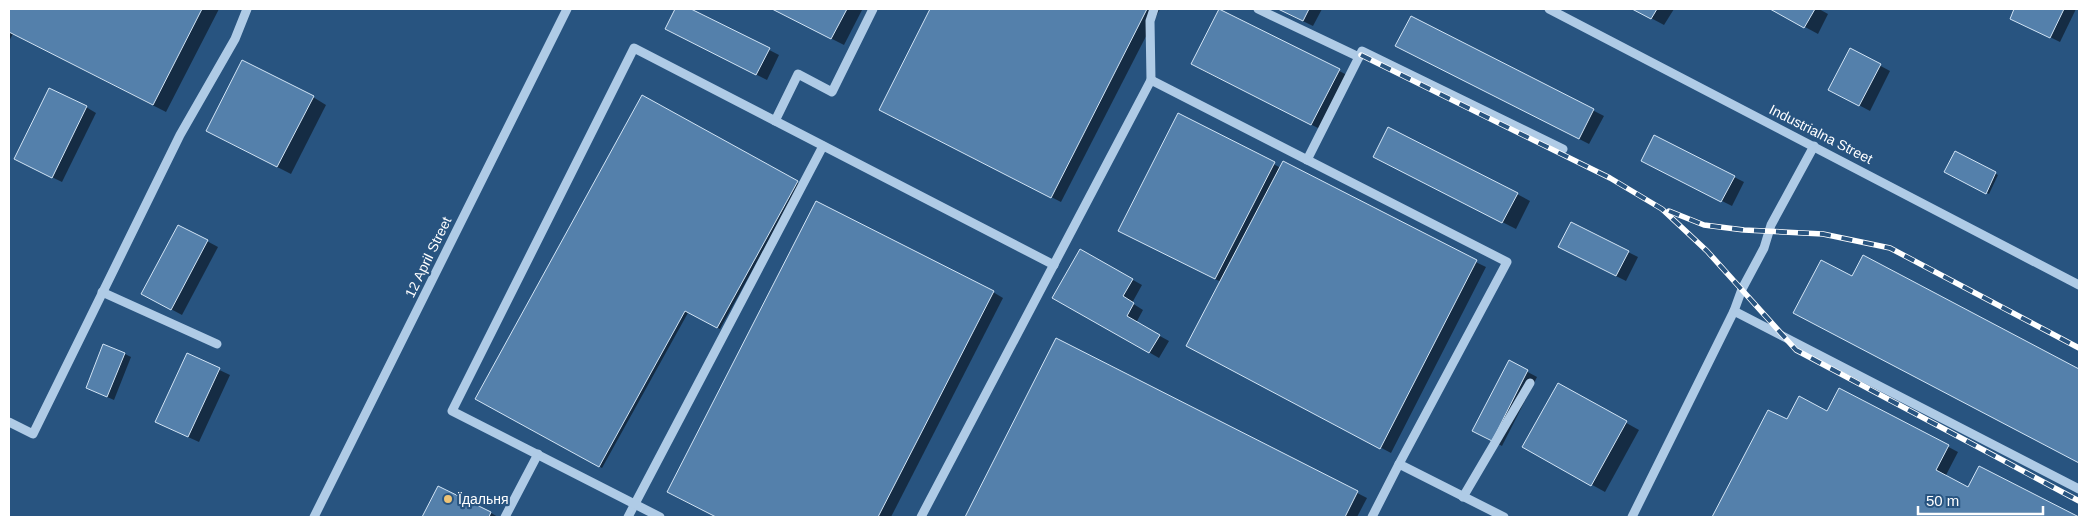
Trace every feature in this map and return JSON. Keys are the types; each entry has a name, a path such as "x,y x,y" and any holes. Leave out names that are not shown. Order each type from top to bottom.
{"street":[{"path":"9,422 33,434 180,135 235,39 247,9"},
{"name":"12 April Street","path":"314,517 567,9"},
{"path":"775,121 798,74 832,92 873,9"},
{"path":"921,517 1152,80 1150,20 1154,9"},
{"path":"1258,9 1359,57"},
{"name":"Industrialna Street","path":"1549,9 2079,285"},
{"path":"660,517 452,411 634,48 1054,265"},
{"path":"1307,160 1362,51 1563,149"},
{"path":"1152,80 1507,262 1372,517"},
{"path":"628,517 823,146"},
{"path":"1632,517 1734,311 1742,289 1764,248 1771,225 1814,146"},
{"path":"102,292 218,344"},
{"path":"1734,311 2079,489"},
{"path":"1463,497 1530,383"},
{"path":"505,517 538,454"},
{"path":"1399,464 1504,517"}],"building":[{"path":"9,9 202,9 153,105 9,32"},
{"path":"675,9 691,9 770,48 756,75 665,29"},
{"path":"772,9 847,9 831,39"},
{"path":"930,9 1147,9 1051,198 879,110"},
{"path":"1219,9 1340,69 1311,125 1191,64"},
{"path":"1278,9 1309,9 1303,21"},
{"path":"1632,9 1657,9 1651,19"},
{"path":"1770,9 1815,9 1804,28"},
{"path":"2014,9 2064,9 2050,38 2010,19"},
{"path":"1411,16 1594,109 1579,139 1395,46"},
{"path":"1850,48 1881,64 1859,106 1828,90"},
{"path":"242,60 314,96 277,167 206,131"},
{"path":"49,88 87,106 52,178 14,159"},
{"path":"642,95 798,181 717,328 685,311 599,467 475,399"},
{"path":"1178,113 1275,162 1215,279 1118,231"},
{"path":"1388,127 1518,193 1502,223 1373,157"},
{"path":"1654,135 1735,176 1721,202 1641,161"},
{"path":"1955,151 1996,172 1986,194 1944,172"},
{"path":"1283,161 1477,260 1380,449 1186,346"},
{"path":"816,201 994,291 878,517 716,517 667,492"},
{"path":"1571,222 1629,251 1616,276 1558,247"},
{"path":"178,225 208,240 171,310 141,294"},
{"path":"1080,249 1133,279 1123,296 1134,303 1127,316 1160,335 1149,353 1052,298"},
{"path":"1863,255 2079,369 2079,463 1793,313 1821,260 1852,276"},
{"path":"1056,338 1358,491 1345,517 965,517"},
{"path":"103,344 125,353 107,397 86,388"},
{"path":"187,353 220,368 188,437 155,422"},
{"path":"1509,360 1528,370 1492,441 1472,431"},
{"path":"1558,383 1627,421 1591,486 1522,447"},
{"path":"1839,388 1949,445 1936,470 1968,487 1979,466 2079,517 1712,517 1768,410 1787,419 1799,396 1827,411"},
{"name":"Їдальня","path":"438,486 491,512 489,517 422,517"}],"railway":[{"path":"1361,55 1610,178 1662,209 1707,251 1796,350 2079,501"},
{"path":"1669,211 1704,225 1744,230 1823,234 1890,248 2079,348"}],"place":[{"name":"Їдальня","path":"448,499"}]}
